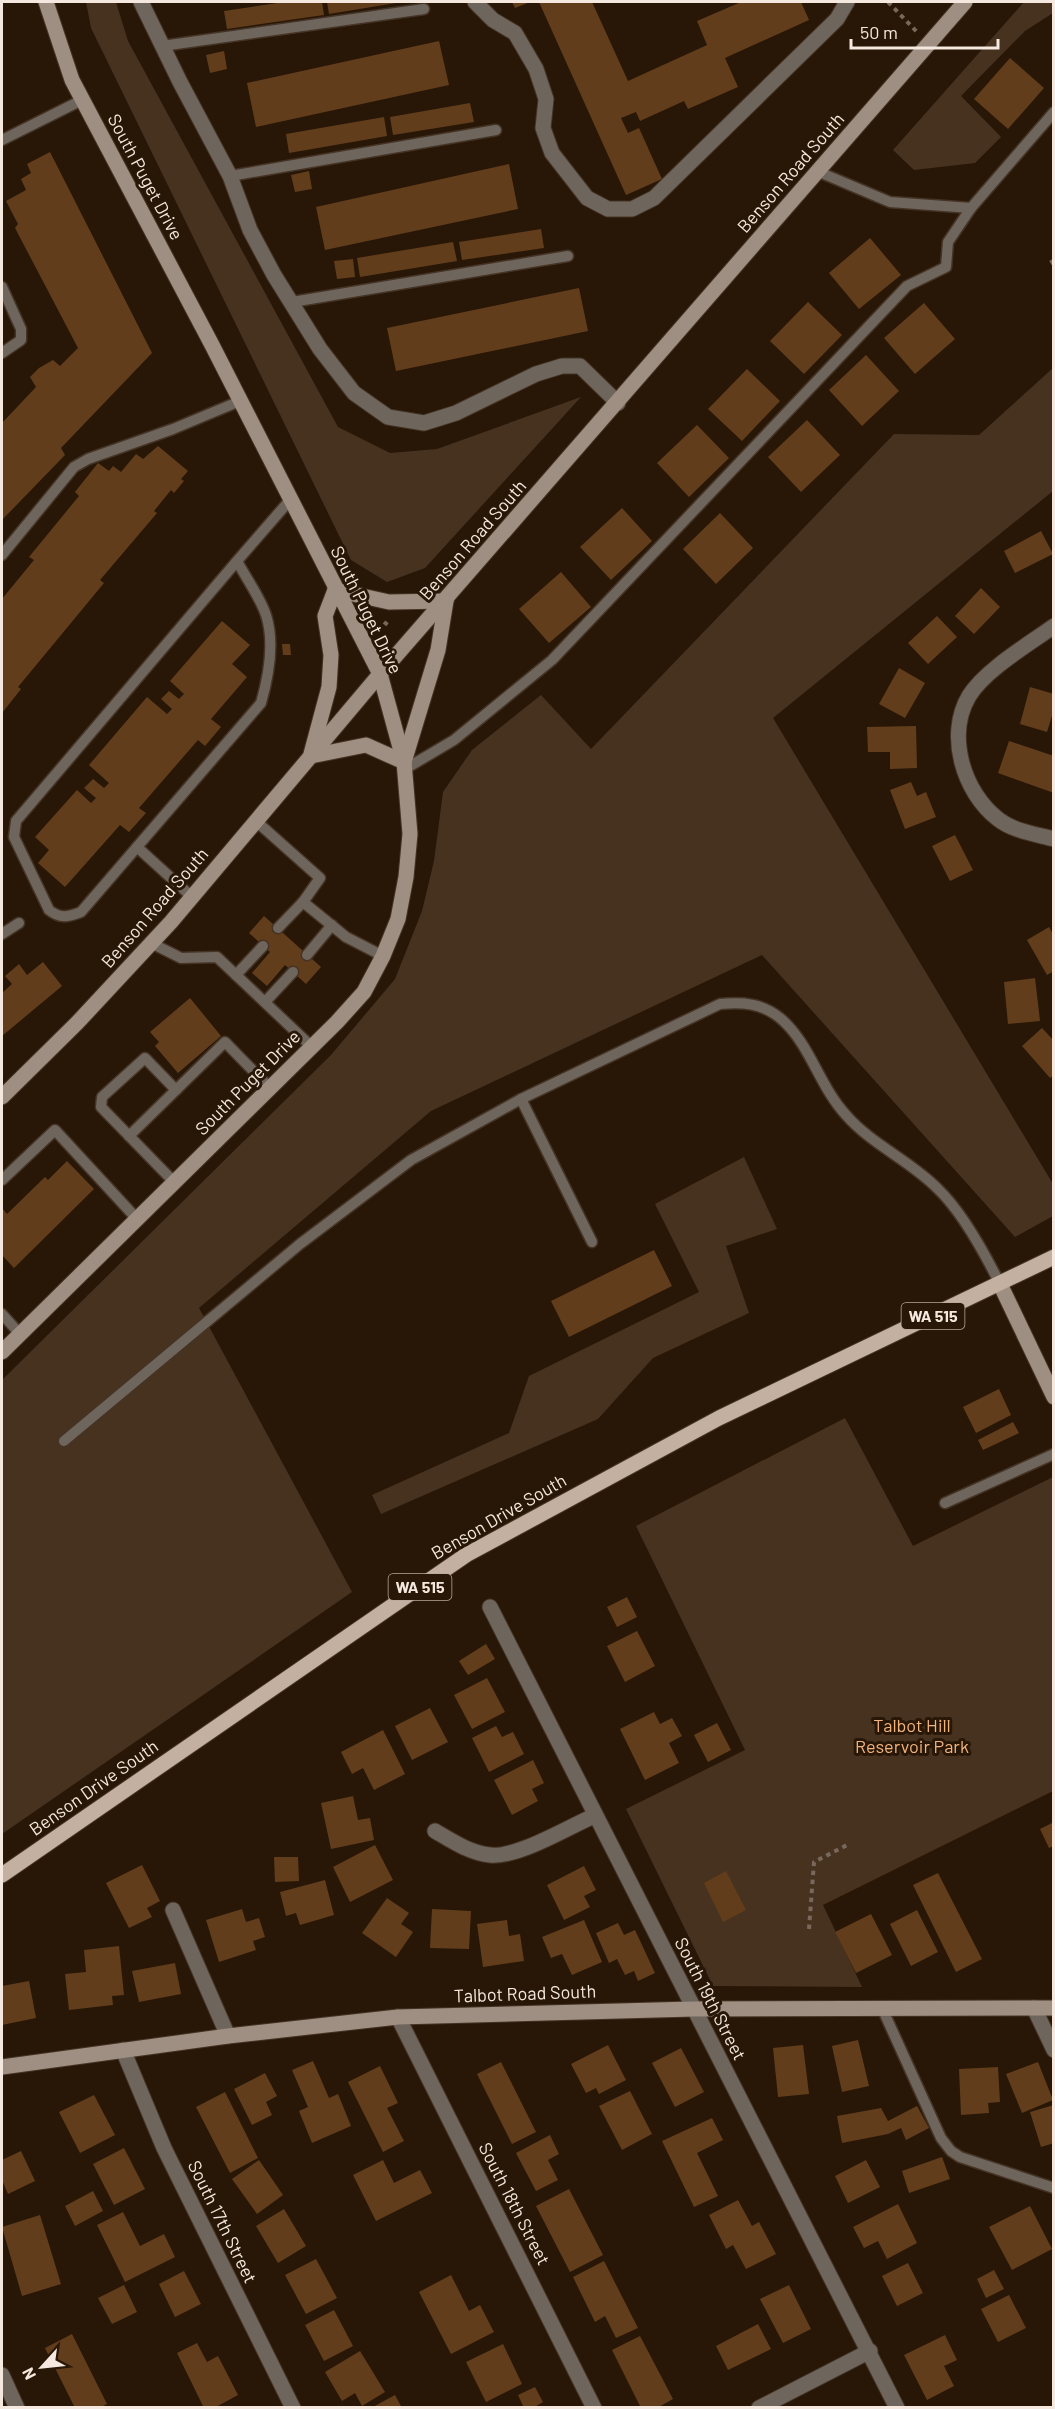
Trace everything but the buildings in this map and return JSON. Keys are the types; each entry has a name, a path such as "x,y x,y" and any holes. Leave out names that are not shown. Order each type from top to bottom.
{"main road":[{"name":"Benson Drive South","path":"2,1875 466,1556 719,1418 1053,1257"}],"street":[{"name":"South Puget Drive","path":"2,1352 312,1047 364,992 383,956 398,919 406,877 410,834 405,765 380,674 335,590 240,400 82,100 54,34 46,2"},
{"path":"141,2 230,176 250,230 320,349 354,393 388,417 424,423 456,413 536,374 562,366 580,366 618,403"},
{"path":"475,2 494,20 515,33 536,69 546,99 543,128 552,153 587,198 608,209 632,209 654,198 837,19 847,2"},
{"name":"Benson Road South","path":"2,1096 77,1023 192,897 380,674 966,2"},
{"path":"335,590 389,602 446,601 438,650 405,765 366,744 311,756 329,687 331,655 325,616 335,590"},
{"path":"1053,626 983,680 970,695 962,712 957,735 960,756 969,782 981,804 999,820 1025,832 1053,839"},
{"path":"999,1284 1053,1397"},
{"name":"South 19th Street","path":"490,1607 594,1816 870,2351 897,2408"},
{"path":"435,1831 458,1845 491,1855 511,1853 594,1816"},
{"path":"173,1910 228,2036"},
{"path":"1034,2008 1053,2049"},
{"name":"Talbot Road South","path":"2,2067 228,2036 398,2017 693,2009 1053,2008"},
{"name":"South 18th Street","path":"398,2017 594,2408"},
{"name":"South 17th Street","path":"123,2050 164,2148 293,2408"},
{"path":"759,2408 870,2351"},
{"path":"2,2375 17,2408"}],"lane":[{"path":"162,46 424,9"},
{"path":"2,141 82,100"},
{"path":"405,765 454,740 552,660 907,286 946,267 948,242 971,208 1053,112"},
{"path":"230,176 496,130"},
{"path":"819,172 890,202 971,208"},
{"path":"292,302 568,256"},
{"path":"2,287 21,329 21,340 2,352"},
{"path":"2,555 74,467 88,459 173,429 240,400"},
{"path":"237,561 266,614 270,659 261,703 81,912 67,917 56,916 49,910 14,837 13,829 16,821 237,561 290,500"},
{"path":"256,821 320,878 303,902 278,928"},
{"path":"137,847 192,897"},
{"path":"303,902 346,937 383,956"},
{"path":"2,934 19,923"},
{"path":"307,955 332,925"},
{"path":"151,943 181,958 217,957 312,1047"},
{"path":"237,975 264,946"},
{"path":"265,1002 293,972"},
{"path":"64,1441 300,1244 411,1160 521,1099 720,1004 741,1002 763,1007 780,1018 798,1036 826,1090 847,1116 871,1138 939,1189 982,1249 999,1284"},
{"path":"129,1136 225,1042 270,1088"},
{"path":"174,1182 101,1107 102,1097 145,1058 176,1090"},
{"path":"521,1099 592,1242"},
{"path":"2,1180 55,1130 137,1219"},
{"path":"2,1314 20,1334"},
{"path":"945,1503 1053,1454"},
{"path":"882,2008 941,2138 951,2151 960,2157 1053,2188"}],"path":[{"path":"888,2 929,45"},
{"path":"384,622 389,626"},
{"path":"809,1929 814,1862 849,1844"}],"green space":[{"path":"86,2 116,2 128,41 338,427 390,453 437,449 581,397 425,568 387,582 351,560 91,28"},
{"path":"1024,2 1053,2 1053,13 1025,31 961,96 1001,137 975,163 914,170 893,150"},
{"path":"1053,368 1053,491 773,718 1053,1184 1053,1216 1015,1237 762,955 431,1111 199,1308 352,1592 2,1834 2,1380 331,1055 395,979 422,911 434,861 443,792 472,750 541,695 591,749 894,434 979,435"},
{"path":"744,1157 777,1229 726,1246 749,1313 653,1358 598,1419 381,1514 372,1495 509,1433 529,1376 699,1292 655,1204"},
{"name":"Talbot Hill Reservoir Park","path":"845,1418 913,1546 1053,1477 1053,1791 823,1905 862,1987 713,1986 626,1809 745,1750 636,1526"}]}
